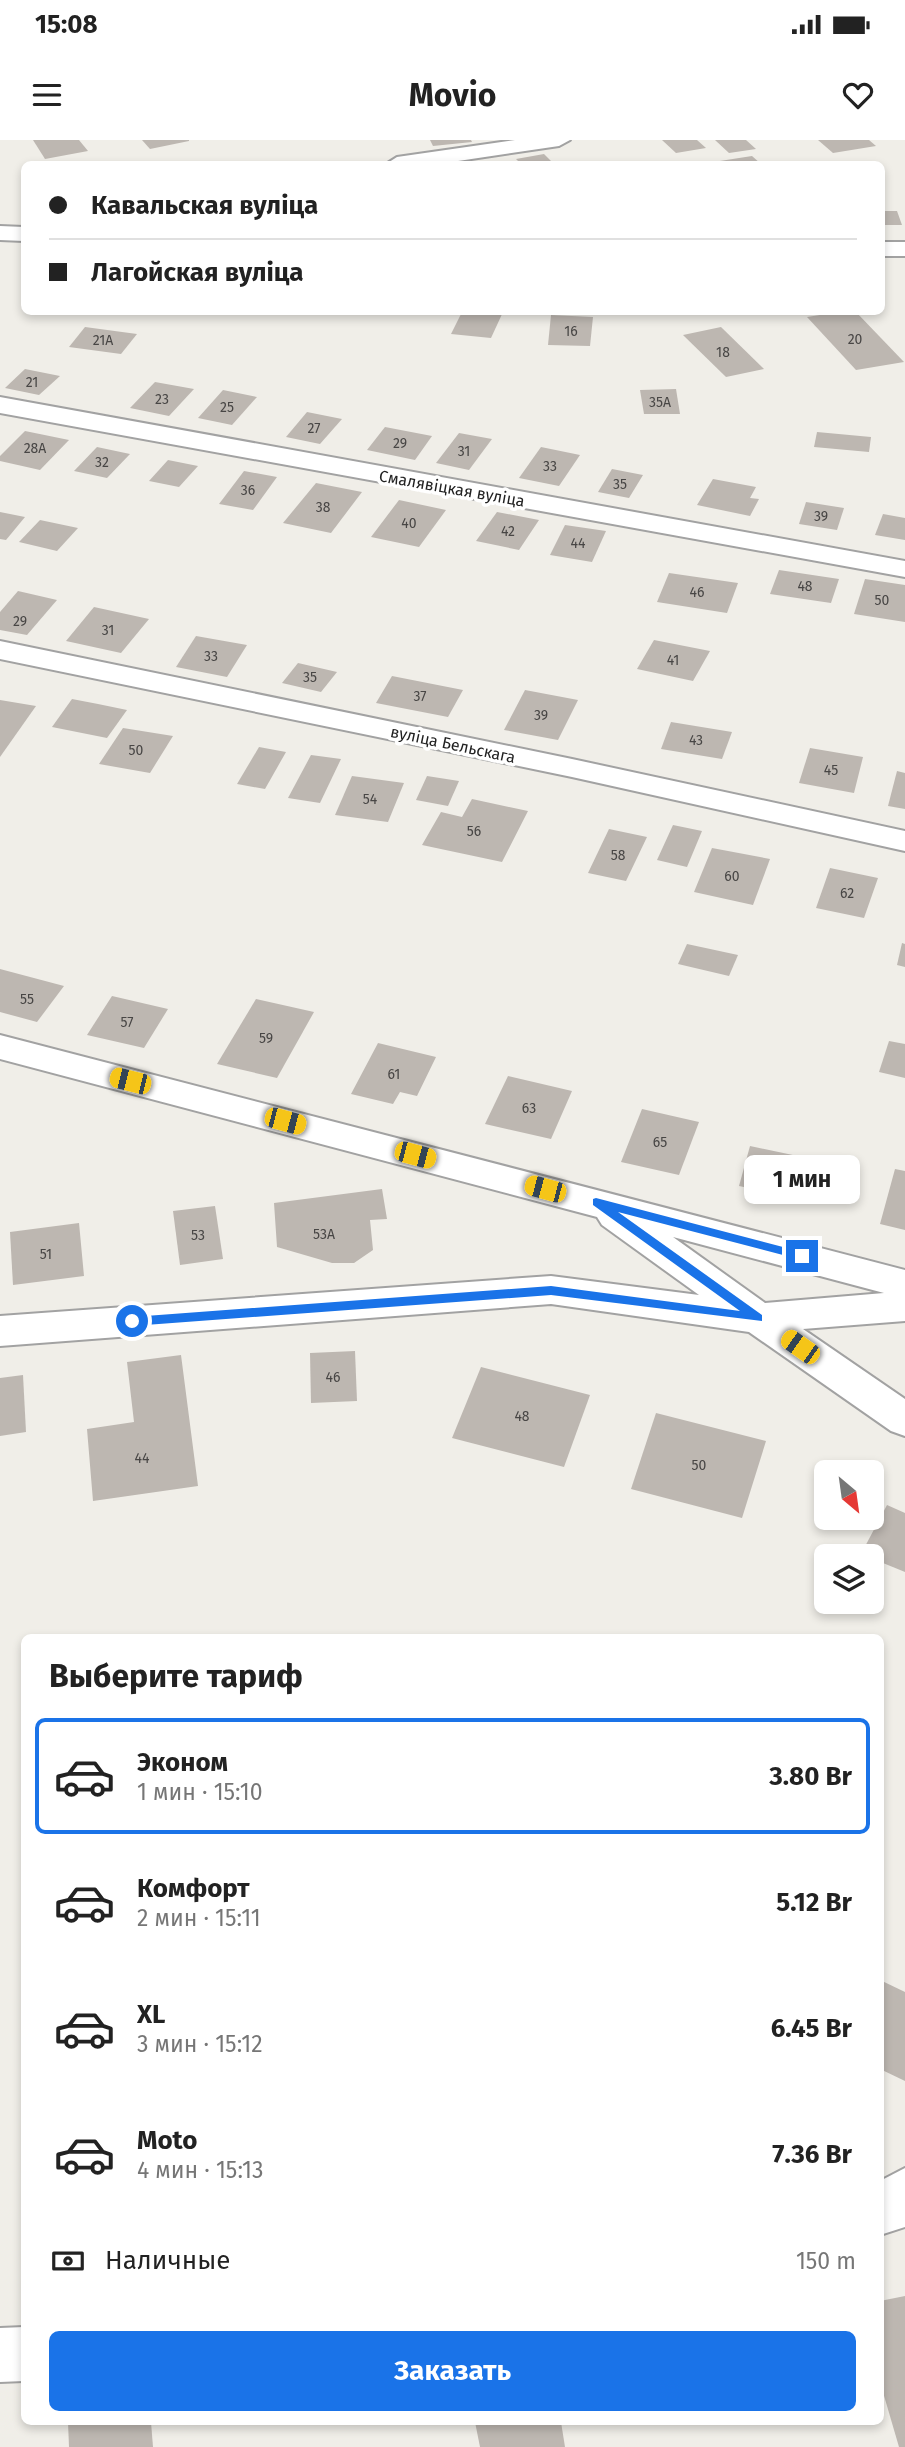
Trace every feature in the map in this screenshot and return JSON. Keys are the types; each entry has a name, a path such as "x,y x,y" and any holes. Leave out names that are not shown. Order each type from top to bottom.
{"street":[{"path":"417,161 559,140"},
{"path":"0,233 21,234"},
{"path":"885,249 905,248"},
{"name":"Смалявіцкая вуліца","path":"0,405 905,569"},
{"name":"вуліца Бельскага","path":"0,650 572,768 905,841"},
{"path":"0,1047 905,1284"},
{"path":"596,1202 905,1420"},
{"path":"0,1331 551,1290 758,1318 905,1306"},
{"path":"884,2208 905,2194"},
{"path":"0,2356 21,2354"}],"building":[{"path":"33,140 79,140 88,151 45,159"},
{"path":"142,140 189,140 189,141 150,149"},
{"path":"430,140 471,140 472,142 433,146"},
{"path":"662,140 697,140 706,148 676,153"},
{"path":"715,140 746,140 756,149 729,153"},
{"path":"818,140 869,140 876,146 833,153"},
{"path":"544,154 551,161 518,161 516,159"},
{"path":"752,156 758,161 720,161"},
{"path":"885,211 897,211 902,225 885,225"},
{"path":"460,315 502,315 491,338 451,334"},
{"path":"551,315 593,317 590,346 548,345"},
{"path":"859,315 904,362 856,370 807,317"},
{"path":"85,327 137,334 121,354 69,347"},
{"path":"721,327 764,369 726,377 683,335"},
{"path":"25,369 60,376 39,395 5,388"},
{"path":"155,382 194,389 169,416 130,408"},
{"path":"676,389 680,414 644,414 640,390"},
{"path":"223,390 257,397 232,425 198,418"},
{"path":"307,412 342,419 320,444 286,437"},
{"path":"385,427 432,436 415,460 367,450"},
{"path":"25,431 69,440 40,470 0,461 0,456"},
{"path":"817,432 871,437 869,452 814,447"},
{"path":"459,433 492,439 469,470 436,463"},
{"path":"97,447 130,454 107,478 74,471"},
{"path":"541,447 580,455 559,486 519,478"},
{"path":"168,460 198,466 179,487 149,481"},
{"path":"612,469 643,475 629,498 598,492"},
{"path":"244,471 277,477 253,510 219,504"},
{"path":"713,479 756,487 750,498 759,499 750,516 697,505"},
{"path":"316,483 362,492 331,533 283,523"},
{"path":"399,500 446,510 419,547 371,537"},
{"path":"806,502 844,508 837,530 799,524"},
{"path":"0,512 25,517 6,540 0,539"},
{"path":"497,512 539,520 519,550 476,541"},
{"path":"883,514 905,518 905,540 875,535"},
{"path":"40,520 78,528 57,551 19,542"},
{"path":"565,525 606,531 592,562 550,555"},
{"path":"779,570 839,579 831,603 770,594"},
{"path":"669,573 738,583 727,613 657,602"},
{"path":"865,579 905,585 905,622 854,614"},
{"path":"18,591 57,600 27,635 0,630 0,612"},
{"path":"94,607 149,619 121,653 66,641"},
{"path":"196,636 247,645 227,677 176,667"},
{"path":"654,640 710,651 693,681 637,669"},
{"path":"298,663 337,672 321,692 282,683"},
{"path":"392,676 463,690 448,717 376,703"},
{"path":"525,690 578,700 558,740 504,730"},
{"path":"72,699 127,710 107,738 52,727"},
{"path":"0,700 36,706 0,757"},
{"path":"671,722 732,732 722,759 661,749"},
{"path":"123,728 173,736 150,773 99,764"},
{"path":"259,747 286,752 265,789 237,784"},
{"path":"810,748 863,757 854,793 799,783"},
{"path":"311,755 341,759 320,803 288,798"},
{"path":"897,771 905,773 905,809 888,806"},
{"path":"352,776 404,783 388,822 335,815"},
{"path":"427,776 459,781 448,806 416,800"},
{"path":"472,799 528,811 502,862 422,845 441,812 462,817"},
{"path":"673,825 702,831 687,867 657,860"},
{"path":"609,829 647,837 626,881 588,873"},
{"path":"712,848 770,859 753,905 694,892"},
{"path":"830,868 878,878 864,918 816,908"},
{"path":"902,943 905,944 905,967 897,965"},
{"path":"687,944 738,955 729,976 678,964"},
{"path":"0,969 64,986 37,1022 0,1012"},
{"path":"112,996 168,1009 144,1048 87,1035"},
{"path":"256,999 314,1012 277,1078 217,1064"},
{"path":"889,1041 905,1044 905,1078 879,1072"},
{"path":"378,1043 436,1057 417,1096 400,1092 393,1104 351,1094"},
{"path":"508,1076 572,1091 551,1139 485,1124"},
{"path":"642,1109 699,1122 679,1175 621,1162"},
{"path":"750,1146 807,1158 796,1198 739,1186"},
{"path":"895,1169 905,1171 905,1230 880,1224"},
{"path":"382,1189 387,1219 370,1220 373,1250 354,1263 332,1263 277,1247 274,1203"},
{"path":"215,1206 223,1259 180,1265 173,1211"},
{"path":"79,1223 84,1276 13,1285 10,1232"},
{"path":"355,1351 357,1401 311,1403 310,1353"},
{"path":"181,1355 198,1486 93,1501 87,1429 134,1422 127,1362"},
{"path":"481,1367 590,1395 564,1467 452,1438"},
{"path":"23,1375 26,1432 0,1436 0,1378"},
{"path":"656,1413 766,1441 742,1518 631,1489"},
{"path":"887,1505 905,1513 905,1572 884,1563 884,1544 866,1544 874,1530 884,1530 884,1511"},
{"path":"884,1982 905,1992 905,2081 884,2071"},
{"path":"905,2296 905,2447 899,2447 884,2396 884,2300"},
{"path":"68,2425 151,2425 153,2447 69,2447"},
{"path":"476,2425 561,2425 565,2447 480,2447"}],"route":[{"path":"132,1321 551,1290 758,1318 596,1202 802,1256"}]}
